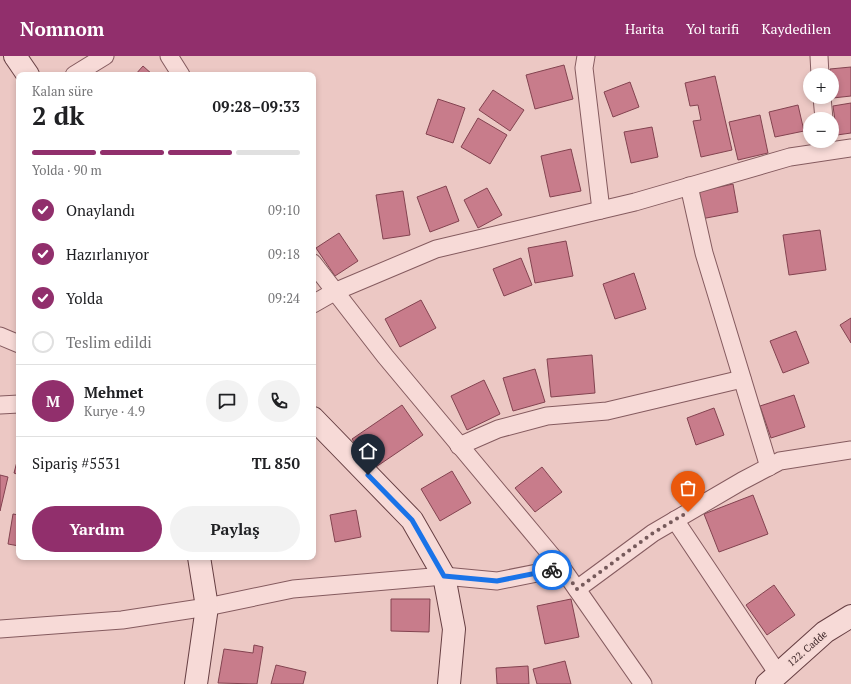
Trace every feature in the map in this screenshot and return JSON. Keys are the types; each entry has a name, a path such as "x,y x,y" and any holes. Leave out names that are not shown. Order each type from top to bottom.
{"street":[{"path":"15,56 26,72"},
{"path":"79,72 105,56"},
{"path":"169,56 179,72"},
{"path":"586,56 584,68 601,210"},
{"path":"819,56 820,68"},
{"path":"839,147 851,148"},
{"path":"316,302 334,292 436,249 601,210 820,148"},
{"path":"689,186 704,253 769,467"},
{"path":"316,267 334,292 459,446 562,568 642,684"},
{"path":"0,336 16,343"},
{"path":"459,446 498,429 547,416 607,410 742,379"},
{"path":"0,405 16,404"},
{"path":"316,421 412,520 444,576 454,630 449,684"},
{"path":"577,589 653,533 780,461 851,450"},
{"path":"675,520 772,679"},
{"path":"196,684 207,607 199,560"},
{"path":"0,629 122,620 207,607 293,589 444,576 497,581 562,568"},
{"name":"122. Cadde","path":"772,679 825,632 851,616"}],"building":[{"path":"564,65 573,99 535,109 526,75"},
{"path":"143,66 150,72 138,72"},
{"path":"851,67 851,96 839,97 839,68"},
{"path":"715,76 732,150 701,157 693,121 701,120 698,105 690,106 685,83"},
{"path":"630,82 639,107 613,117 604,92"},
{"path":"493,90 524,110 510,131 479,110"},
{"path":"438,99 465,108 453,143 426,134"},
{"path":"851,103 851,133 839,135 839,112 834,112 833,106"},
{"path":"798,105 803,131 775,137 769,112"},
{"path":"760,115 768,153 738,160 729,122"},
{"path":"478,118 507,135 490,164 461,147"},
{"path":"652,127 658,157 631,163 624,132"},
{"path":"571,149 581,191 550,197 541,156"},
{"path":"733,184 738,212 701,219 696,192"},
{"path":"446,186 459,221 430,232 417,197"},
{"path":"487,188 502,215 478,228 464,200"},
{"path":"403,191 410,235 383,239 376,195"},
{"path":"820,230 826,270 789,275 783,235"},
{"path":"339,233 358,261 335,276 316,248"},
{"path":"566,241 573,276 535,283 528,248"},
{"path":"521,258 532,285 504,296 493,269"},
{"path":"634,273 646,309 615,319 603,284"},
{"path":"421,300 436,328 400,347 385,319"},
{"path":"851,318 851,343 840,325"},
{"path":"796,331 809,363 783,373 770,341"},
{"path":"592,355 595,393 551,397 547,359"},
{"path":"535,369 545,402 513,411 503,378"},
{"path":"484,380 500,414 467,430 451,396"},
{"path":"794,395 805,427 771,438 760,406"},
{"path":"402,405 423,435 373,469 352,439"},
{"path":"714,408 724,435 696,445 687,418"},
{"path":"542,467 562,492 535,512 515,488"},
{"path":"452,471 471,503 440,521 421,489"},
{"path":"0,475 8,477 0,511"},
{"path":"753,495 768,534 719,552 704,514"},
{"path":"356,510 361,537 335,542 330,515"},
{"path":"13,514 16,514 16,545 8,544"},
{"path":"774,585 795,615 767,635 746,605"},
{"path":"391,599 430,599 429,632 391,631"},
{"path":"571,599 579,637 545,644 537,606"},
{"path":"254,645 263,647 257,684 218,683 224,649 253,653"},
{"path":"565,661 571,684 537,684 533,669"},
{"path":"276,665 306,672 303,684 271,684"},
{"path":"528,666 529,684 497,684 496,668"}],"way so far":[{"path":"552,570 562,568 577,589 653,533 688,512"}],"route":[{"path":"368,475 412,520 444,576 497,581 552,570"}]}
